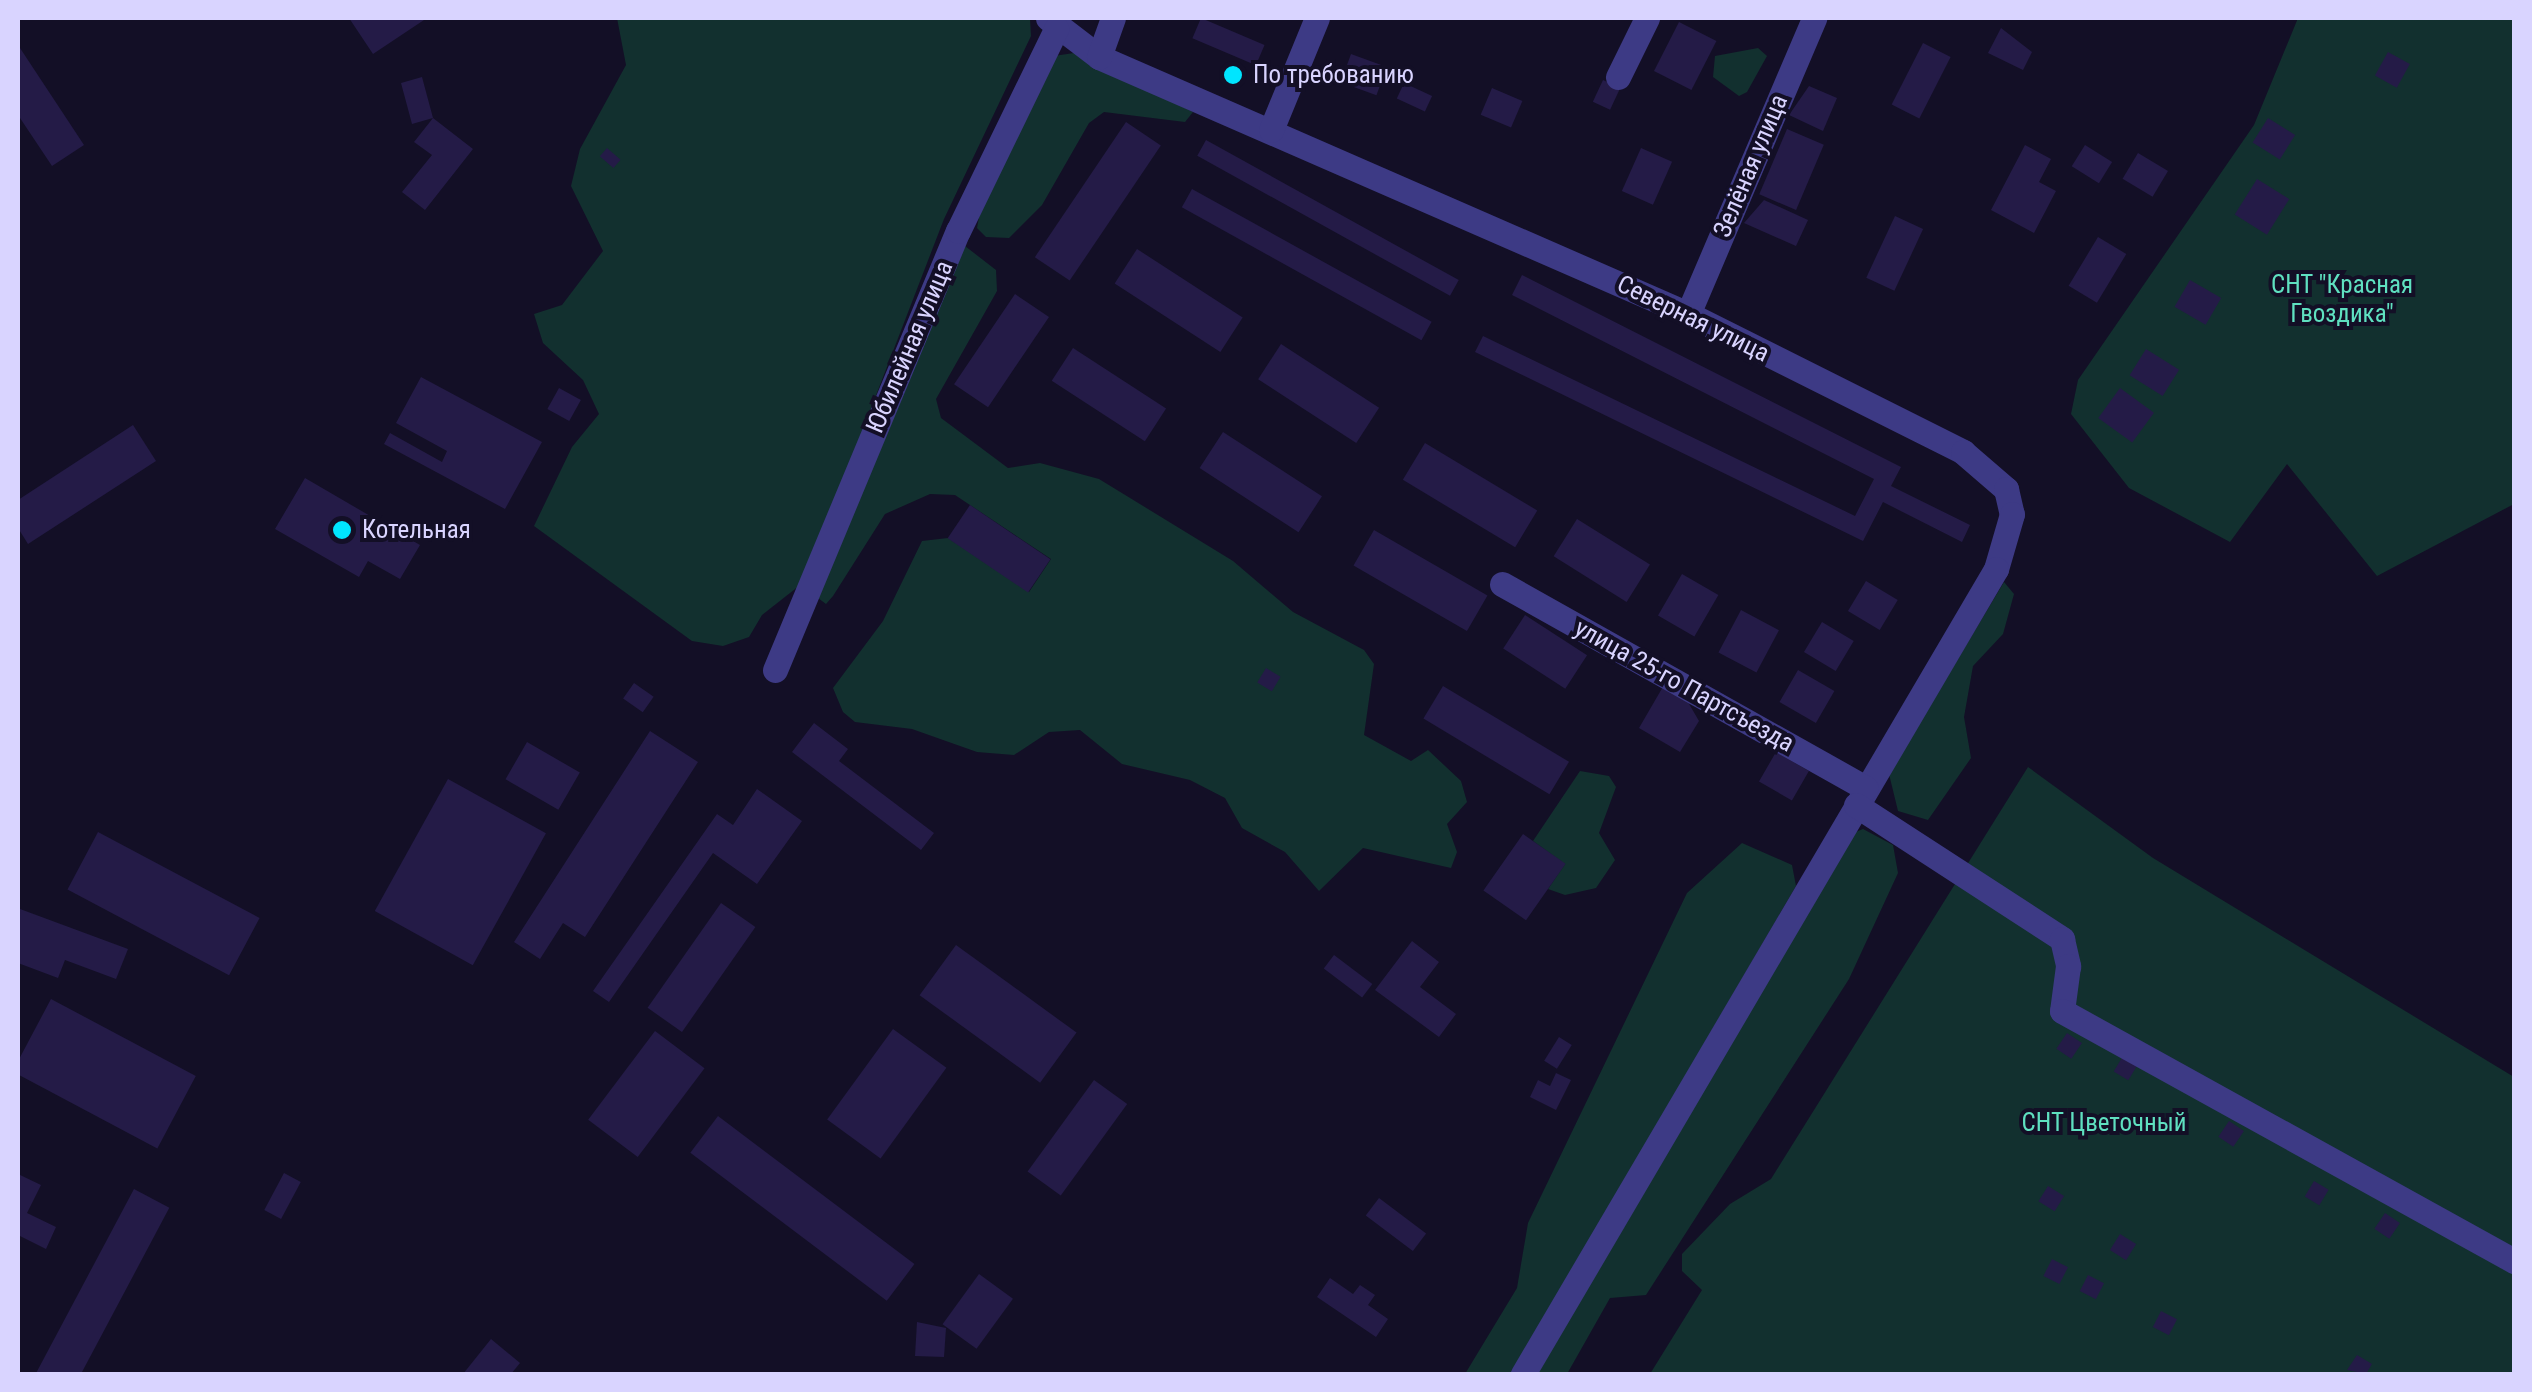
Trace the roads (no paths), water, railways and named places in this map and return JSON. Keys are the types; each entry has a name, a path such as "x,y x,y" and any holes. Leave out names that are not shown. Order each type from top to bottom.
{"street":[{"path":"1099,57 1113,18"},
{"path":"1271,130 1316,18"},
{"path":"1618,77 1647,18"},
{"name":"Зелёная улица","path":"1688,314 1814,18"},
{"name":"Северная улица","path":"1052,24 1099,57 1688,314 1963,452 2006,490 2012,514 1996,569 1523,1374"},
{"name":"Юбилейная улица","path":"775,670 958,231 1052,24"},
{"name":"улица 25-го Партсъезда","path":"1502,584 1861,796 2062,939 2068,966 2062,1010 2514,1262"}],"place":[{"name":"По требованию","path":"1233,75"},
{"name":"Котельная","path":"342,530"}],"park label":[{"name":"СНТ \"Красная Гвоздика\"","path":"2342,300"},
{"name":"СНТ Цветочный","path":"2104,1123"}]}
